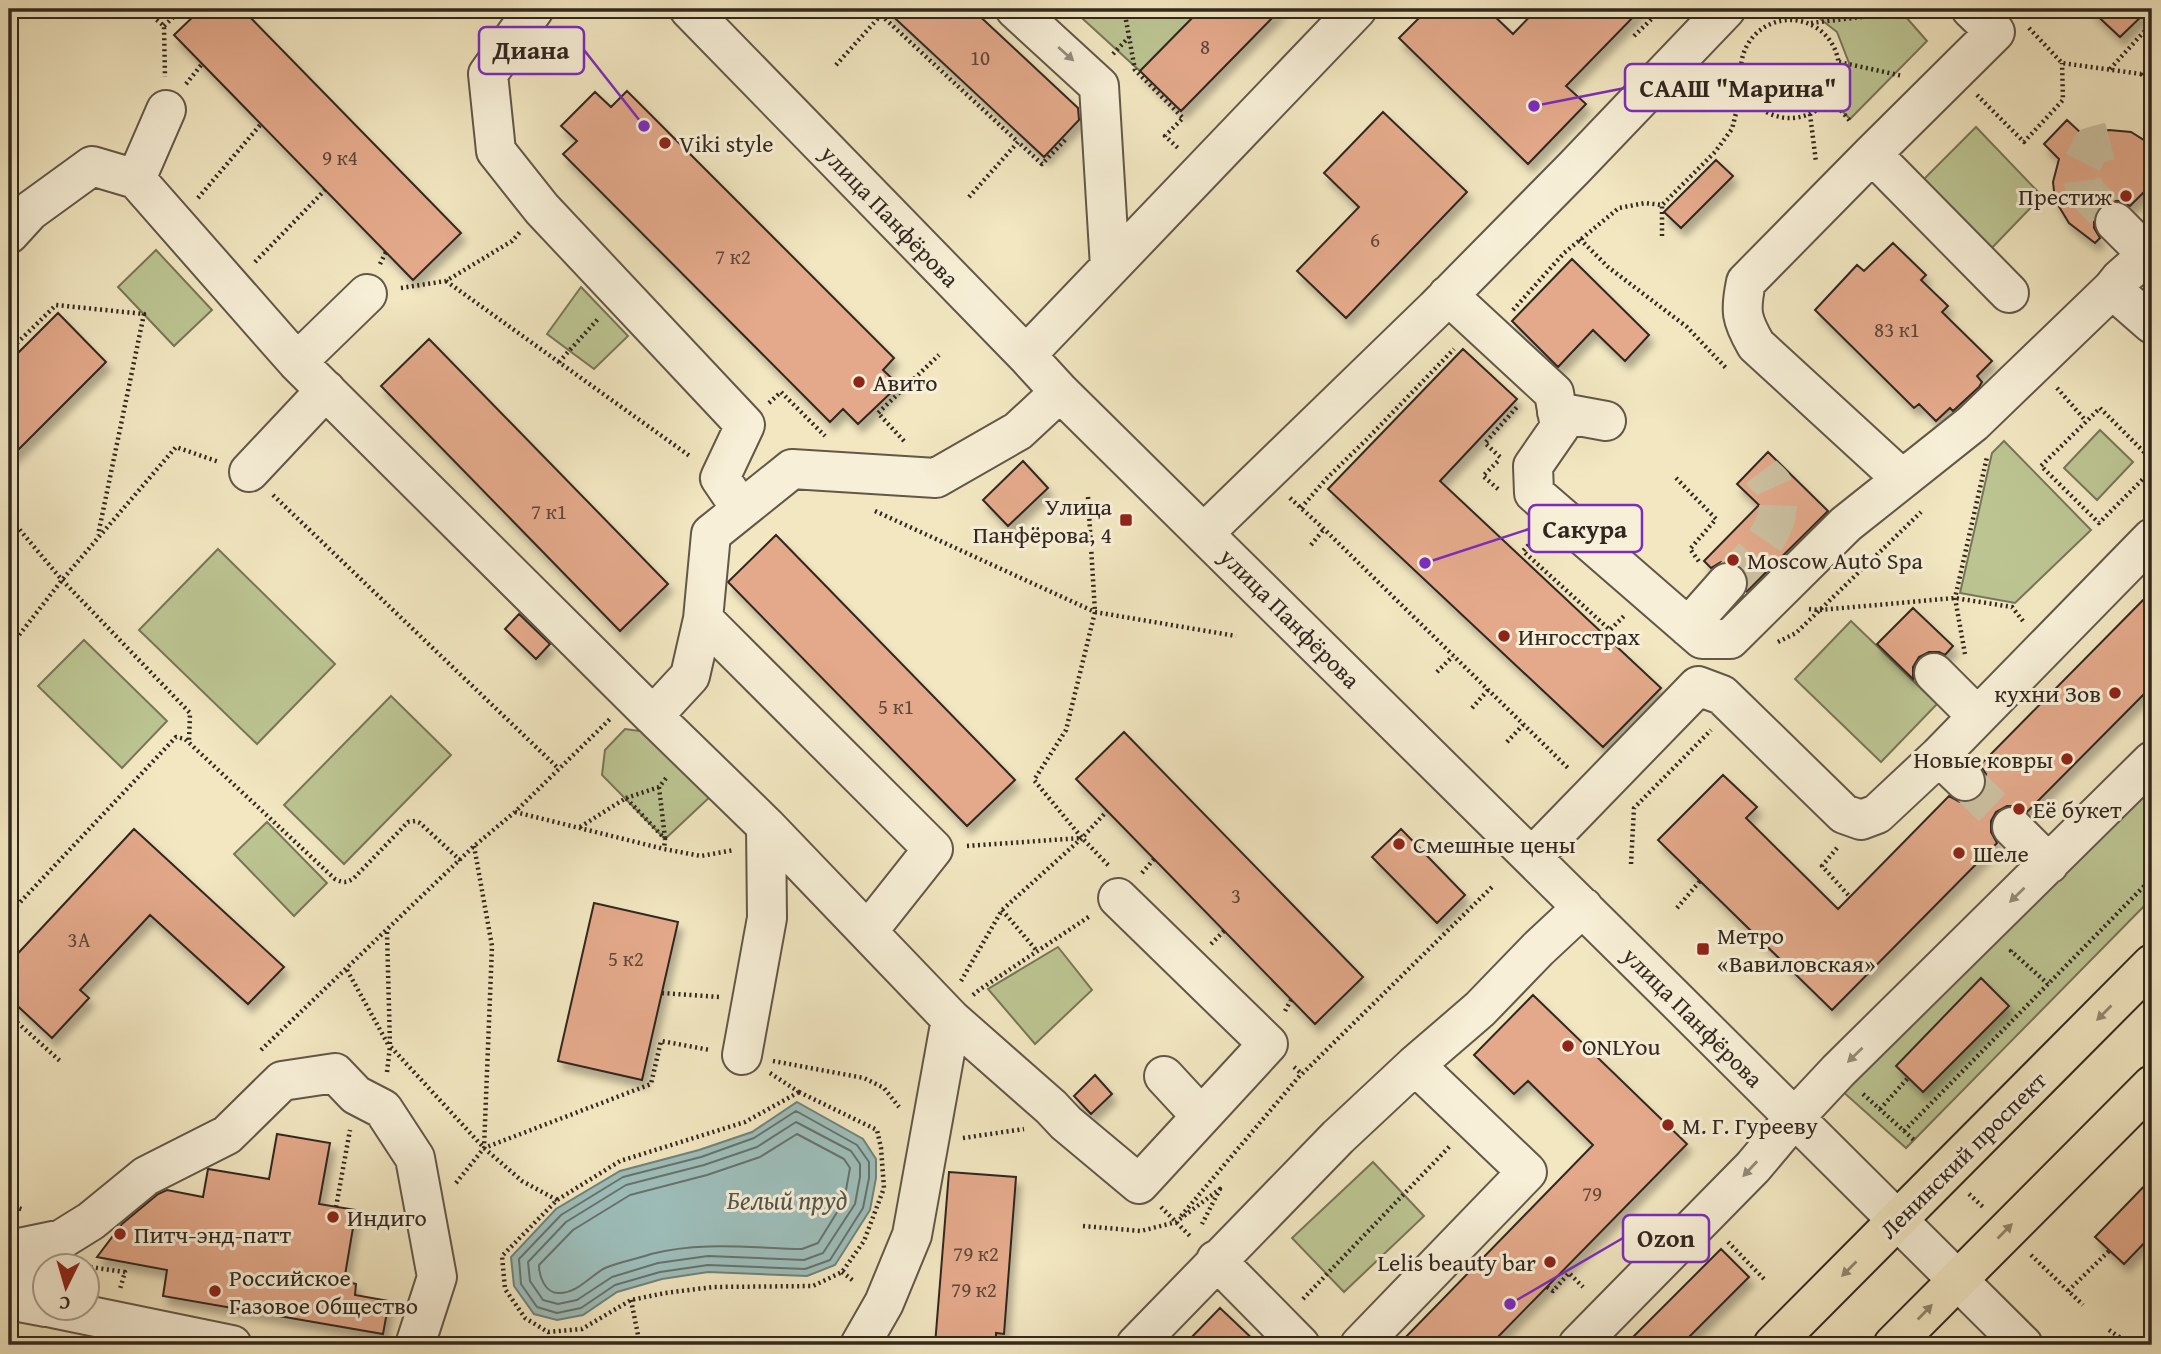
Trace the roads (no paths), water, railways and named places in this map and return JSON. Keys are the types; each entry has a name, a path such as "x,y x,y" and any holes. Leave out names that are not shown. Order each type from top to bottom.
{"main road":[{"name":"Ленинский проспект","path":"1773,1345 2152,964"},
{"path":"1893,1345 2152,1085"}],"street":[{"path":"534,9 488,74 496,151 542,209 745,425 720,478 741,509"},
{"name":"улица Панфёрова","path":"689,9 1060,392 2023,1345"},
{"path":"1015,9 1099,86 1110,267"},
{"path":"1026,355 1356,9"},
{"path":"1204,533 1448,295 1726,9"},
{"path":"1902,479 1756,345 1746,329 1741,305 1746,282 1954,73 1983,21"},
{"path":"136,180 166,110"},
{"path":"1872,154 2009,293"},
{"path":"9,234 30,211 92,166 136,180 296,362 644,706 766,836 867,931 951,1019 1066,1123 1139,1184 1268,1044 1118,898"},
{"path":"1541,405 1560,427 1533,466 1534,492 1702,639 1730,639 1846,524 1973,423 2150,253 2115,222"},
{"path":"2112,289 2152,324"},
{"path":"296,362 367,294"},
{"path":"1448,295 1554,393 1541,405"},
{"path":"249,472 326,390"},
{"path":"644,706 690,676 703,619 711,534 792,469 936,478 1018,431 1060,392"},
{"path":"1541,405 1606,421"},
{"path":"1532,857 1698,686 1722,695 1844,814 1861,820 1877,814 1952,768 1978,716 2152,538"},
{"path":"1688,626 1724,586"},
{"path":"703,619 933,849 867,931"},
{"path":"1950,667 1978,716"},
{"path":"1578,1345 1753,1167 1795,1117 1848,1062 2152,761"},
{"path":"2012,827 2049,864"},
{"path":"742,1055 766,918 766,836"},
{"path":"1136,1345 1338,1137 1480,1009 1538,948 1583,907"},
{"path":"859,1345 884,1303 912,1235 951,1019"},
{"path":"1360,1345 1527,1172 1415,1065"},
{"path":"9,1250 62,1239 90,1221 146,1176 227,1135 282,1081 335,1073 369,1102 415,1158 437,1277 415,1345"},
{"path":"1164,1076 1201,1116"},
{"path":"1216,1260 1289,1335"},
{"path":"9,1271 32,1277"},
{"path":"9,1300 32,1304"},
{"path":"102,1318 232,1345"}],"water":[{"name":"Белый пруд","path":"797,1102 863,1139 876,1159 876,1178 870,1210 835,1265 807,1276 708,1272 662,1279 617,1292 583,1315 557,1320 534,1314 514,1286 511,1257 556,1209 620,1171 699,1150 752,1132"}],"tunnel":[{"path":"2110,141 2091,146 2081,166 2084,190 2115,222"},
{"path":"1727,583 1757,552 1773,526 1778,498 1773,484 1761,472"},
{"path":"1965,781 2012,827"}],"place":[{"name":"СААШ \"Марина\"","path":"1534,106"},
{"name":"Диана","path":"644,126"},
{"name":"Viki style","path":"665,143"},
{"name":"Престиж","path":"2126,196"},
{"name":"Авито","path":"859,382"},
{"name":"Улица Панфёрова, 4","path":"1126,520"},
{"name":"Moscow Auto Spa","path":"1733,560"},
{"name":"Сакура","path":"1425,563"},
{"name":"Ингосстрах","path":"1504,636"},
{"name":"кухни Зов","path":"2115,693"},
{"name":"Новые ковры","path":"2067,759"},
{"name":"Её букет","path":"2019,809"},
{"name":"Смешные цены","path":"1399,844"},
{"name":"Шеле","path":"1959,853"},
{"name":"Метро «Вавиловская»","path":"1703,949"},
{"name":"ONLYou","path":"1568,1046"},
{"name":"М. Г. Гурееву","path":"1668,1125"},
{"name":"Индиго","path":"333,1217"},
{"name":"Питч-энд-патт","path":"120,1234"},
{"name":"Lelis beauty bar","path":"1550,1262"},
{"name":"Российское Газовое Общество","path":"215,1291"},
{"name":"Ozon","path":"1510,1304"}]}
